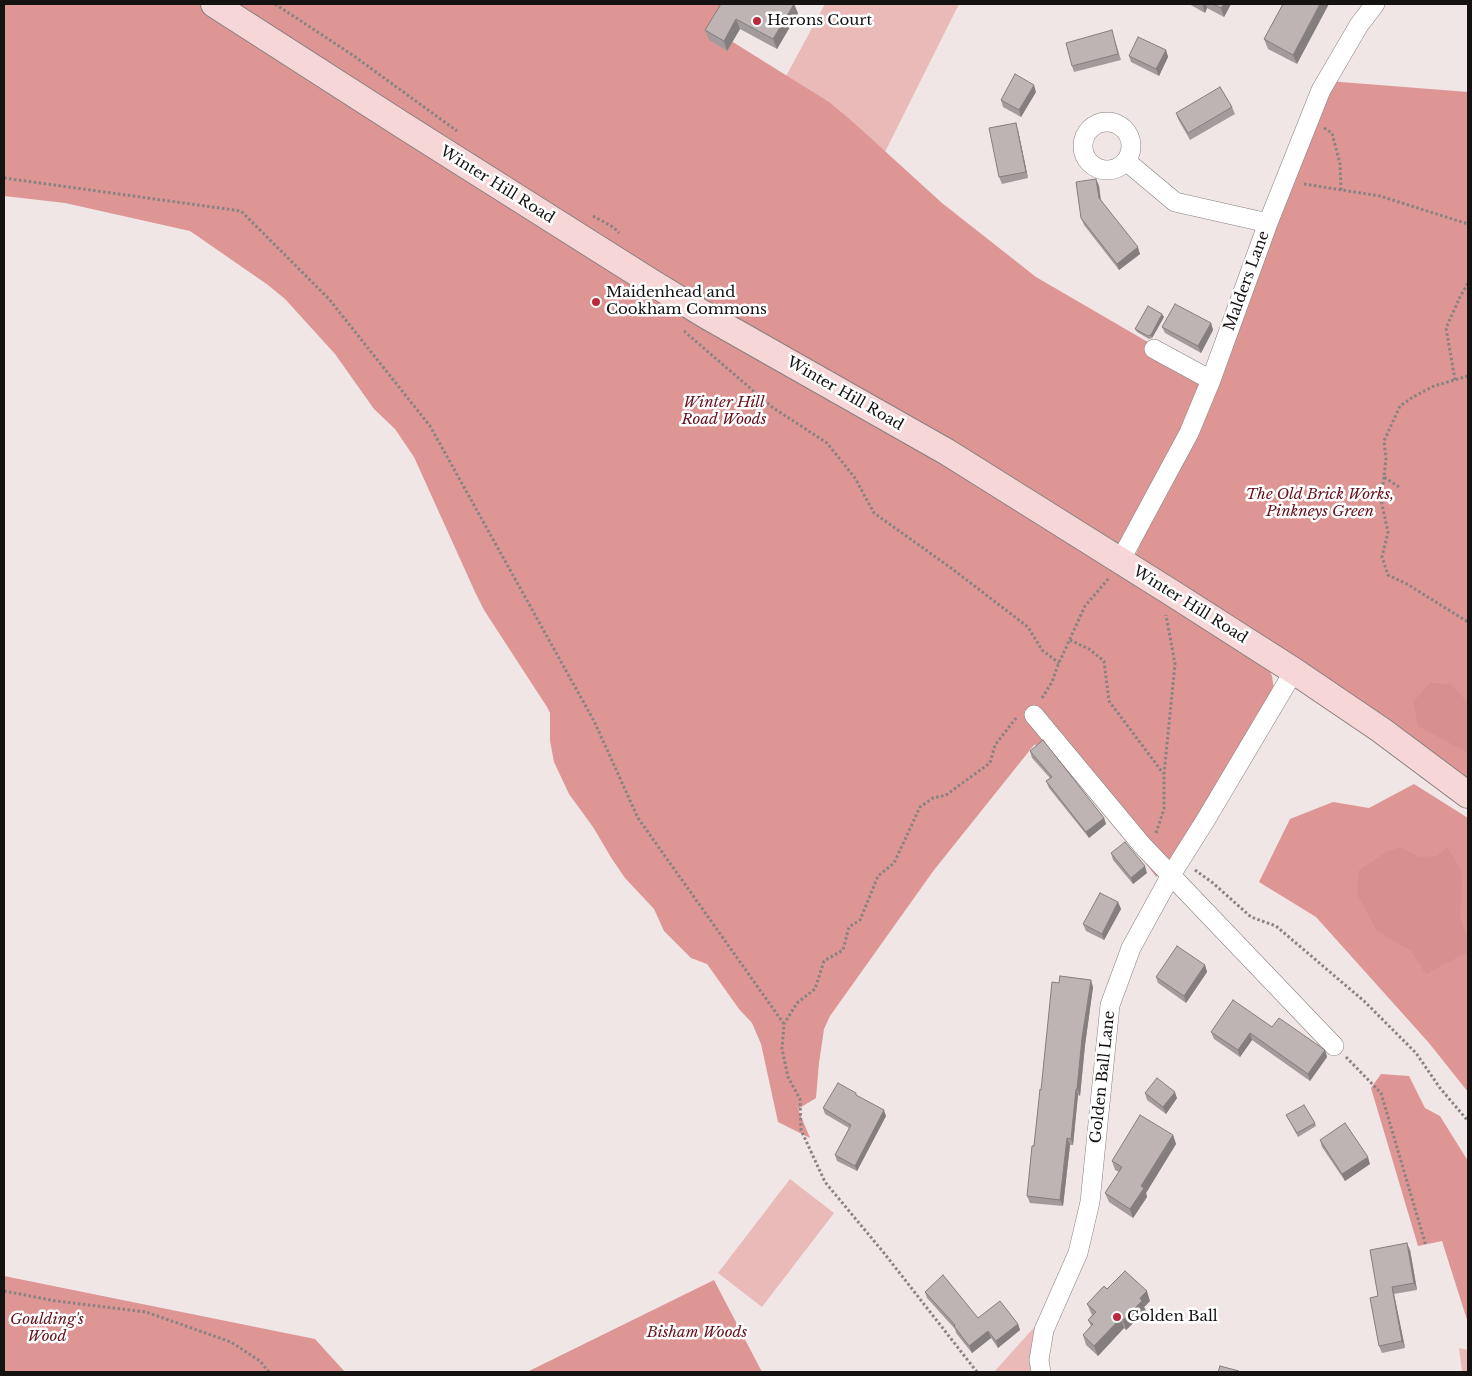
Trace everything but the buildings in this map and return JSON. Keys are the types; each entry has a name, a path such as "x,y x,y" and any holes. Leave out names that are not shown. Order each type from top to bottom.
{"street":[{"name":"Winter Hill Road","path":"214,4 630,269 947,452 1172,593 1294,671 1381,730 1468,795"},
{"name":"Malders Lane","path":"1121,561 1189,433 1284,180 1325,83 1359,25 1375,4"},
{"path":"1126,161 1175,202 1268,223"},
{"path":"1154,350 1210,380"},
{"name":"Golden Ball Lane","path":"1041,1372 1039,1360 1044,1330 1078,1252 1090,1202 1110,1005 1130,948 1294,671"},
{"path":"1034,715 1142,845 1176,868 1334,1046"}],"path":[{"path":"1309,119 1332,133 1340,164 1341,190"},
{"path":"4,178 241,210 329,299 430,426 594,721 638,818 784,1024"},
{"path":"1284,180 1380,196 1468,224"},
{"path":"1455,380 1446,328 1468,283"},
{"path":"694,307 682,329 772,407 827,443 855,478 874,513 951,568 1028,628 1042,650 1059,663"},
{"path":"1468,376 1434,386 1400,406 1384,442 1386,458 1381,500 1388,532 1382,557 1388,575 1407,584 1468,622"},
{"path":"1384,477 1399,487"},
{"path":"977,1372 884,1253 825,1182 801,1130 800,1099 788,1077 782,1049 784,1024 797,1003 815,989 824,961 842,950 849,927 860,920 878,876 894,863 920,807 933,798 946,795 990,763 995,744 1018,715 1030,718 1034,715 1052,682 1085,606 1121,561"},
{"path":"1142,845 1155,837 1164,808 1164,774 1175,664 1165,610 1172,593"},
{"path":"1070,640 1089,649 1104,661 1110,701 1164,774"},
{"path":"1176,868 1213,883 1252,917 1276,926 1364,1001 1416,1053 1440,1088 1468,1122"},
{"path":"1334,1046 1350,1060 1380,1093 1426,1246"},
{"path":"4,1291 56,1301 146,1312 231,1342 260,1361 269,1372"}],"shaded area":[{"path":"825,4 959,4 877,168 778,91"},
{"path":"1430,683 1451,684 1468,703 1468,753 1418,726 1413,702"},
{"path":"1400,847 1419,857 1437,856 1447,847 1460,868 1462,884 1460,917 1468,939 1468,952 1426,974 1411,951 1377,931 1357,894 1359,870 1388,851"},
{"path":"790,1179 834,1213 762,1307 718,1273"},
{"path":"1038,1323 1031,1356 1030,1372 994,1372"},
{"path":"1459,1348 1468,1350 1468,1372 1462,1372"}],"green space":[{"name":"Winter Hill Road Woods","path":"4,4 739,4 720,34 829,102 942,203 1036,277 1208,377 1132,554 1266,663 1272,676 1274,690 1176,854 1156,877 1052,743 1034,745 934,870 830,1016 824,1029 816,1098 798,1109 810,1138 778,1122 761,1044 752,1023 739,1009 707,964 691,958 664,931 654,909 625,878 593,827 569,794 554,762 550,741 550,713 547,707 484,610 414,457 395,429 374,409 335,354 285,299 190,231 65,203 4,196"},
{"name":"The Old Brick Works, Pinkneys Green","path":"1328,81 1468,92 1468,782 1135,556 1213,377"},
{"path":"1414,784 1468,818 1468,1092 1429,1043 1316,917 1259,882 1290,819 1333,802 1369,808"},
{"path":"1381,1074 1409,1076 1425,1108 1440,1116 1468,1161 1468,1323 1442,1241 1418,1246 1371,1088"},
{"name":"Goulding's Wood","path":"4,1276 315,1339 345,1372 4,1372"},
{"name":"Bisham Woods","path":"714,1280 762,1372 527,1372"}],"place":[{"name":"Herons Court","path":"757,21"},
{"name":"Maidenhead and Cookham Commons","path":"596,302"},
{"name":"Golden Ball","path":"1117,1317"}]}
